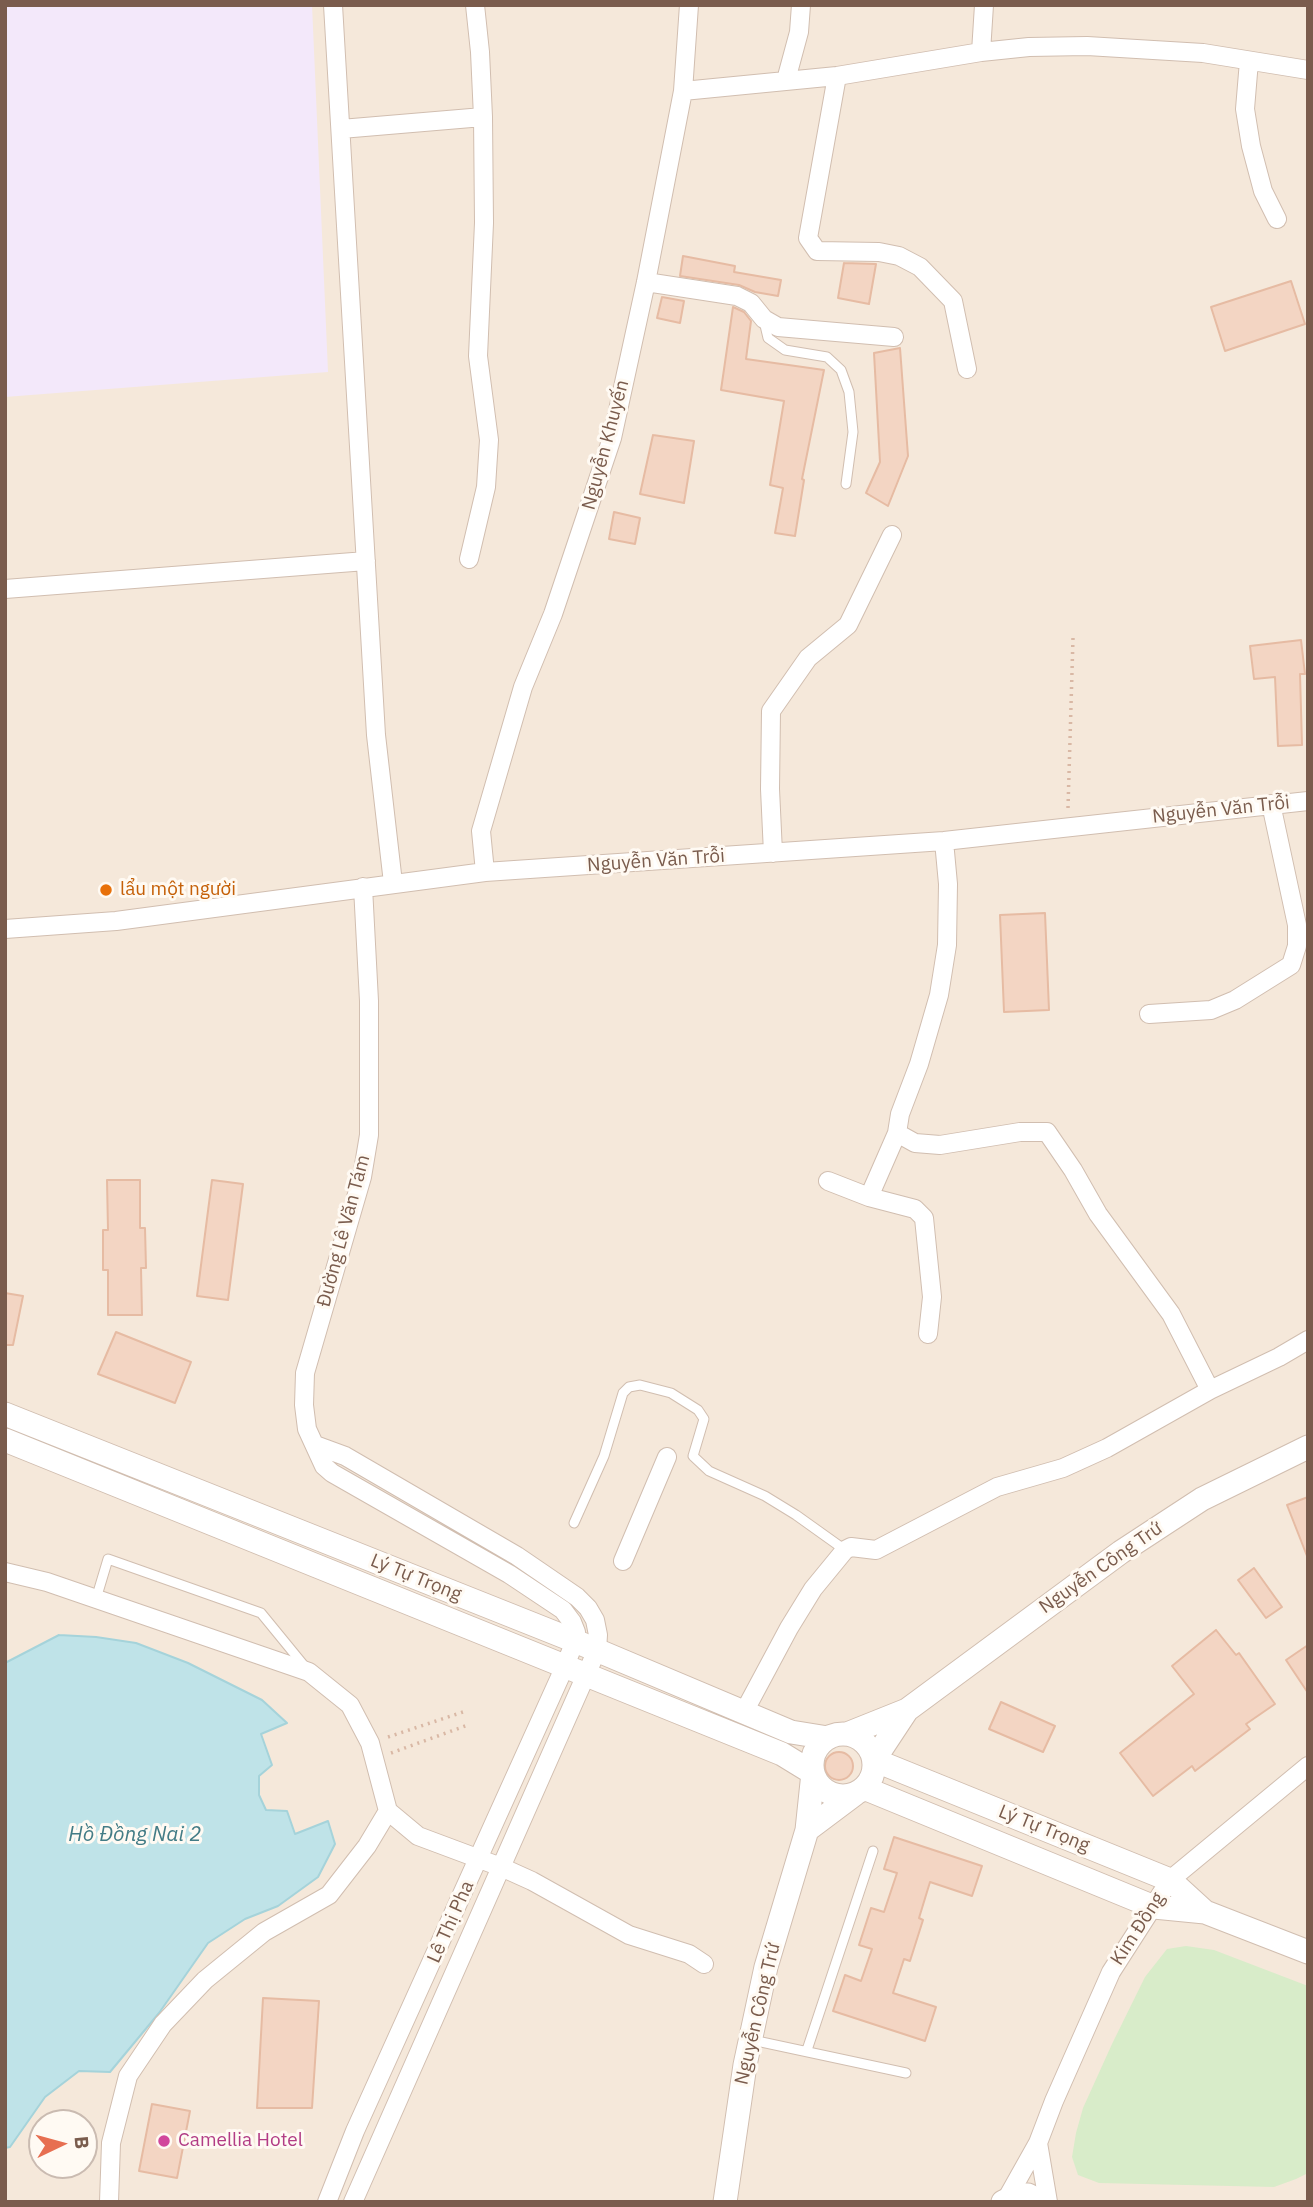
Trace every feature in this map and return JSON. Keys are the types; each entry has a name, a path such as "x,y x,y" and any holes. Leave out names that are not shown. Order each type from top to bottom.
{"street":[{"path":"333,5 376,735 393,883"},
{"path":"469,559 486,487 489,440 478,356 484,223 483,117 475,5"},
{"name":"Nguyễn Khuyến","path":"485,872 481,831 523,687 553,614 612,438 683,91 689,5"},
{"path":"786,80 799,32 802,5"},
{"path":"981,52 984,5"},
{"path":"683,91 837,76 981,52 1087,46 1203,53 1308,70"},
{"path":"1249,61 1245,109 1251,146 1263,191 1277,219"},
{"path":"837,76 808,239 817,251 879,252 899,256 920,267 953,301 967,369"},
{"path":"341,129 483,117"},
{"path":"646,282 737,296 751,303 764,319 778,327 894,337"},
{"path":"773,853 771,711 807,657 848,625 892,535"},
{"path":"5,589 366,561"},
{"name":"Nguyễn Văn Trỗi","path":"5,929 117,920 485,872 944,841 1308,801"},
{"path":"1149,1014 1210,1010 1235,1000 1291,965 1297,946 1297,925 1271,804"},
{"path":"869,1197 897,1133 900,1114 919,1064 939,995 947,945 948,884 944,841"},
{"name":"Đường Lê Văn Tám","path":"363,887 369,1001 369,1135 362,1177 305,1373 304,1405 307,1429 324,1466 332,1473 509,1574 563,1610 576,1632 575,1641"},
{"path":"897,1133 915,1143 940,1145 1020,1132 1047,1132 1098,1214 1171,1314 1210,1390"},
{"path":"828,1181 869,1197 915,1209 924,1218 932,1297 928,1334"},
{"path":"744,1712 813,1589 845,1549 851,1547 876,1550 997,1487 1074,1463 1308,1340"},
{"name":"Lý Tự Trọng","path":"5,1414 575,1641 791,1732 837,1736"},
{"name":"Lý Tự Trọng","path":"5,1440 782,1754 813,1773"},
{"path":"315,1445 345,1457 517,1556 578,1597 596,1620 597,1650 353,2202"},
{"name":"Nguyễn Công Trứ","path":"837,1736 907,1710 1121,1552 1202,1499 1308,1447"},
{"path":"623,1561 667,1457"},
{"path":"5,1572 47,1582 309,1672 350,1704 372,1751 388,1811 418,1836 501,1867 629,1935 689,1954 704,1964"},
{"name":"Lê Thị Pha","path":"327,2202 355,2132 575,1641"},
{"name":"Nguyễn Công Trứ","path":"874,1760 907,1710"},
{"path":"807,1830 860,1791 871,1780 874,1760 865,1742 856,1737 837,1736 815,1753 813,1773 818,1783 834,1795 845,1797 860,1791"},
{"name":"Lý Tự Trọng","path":"874,1760 1170,1880 1205,1912"},
{"name":"Kim Đồng","path":"1004,2201 1038,2143 1111,1972 1170,1880 1308,1766"},
{"name":"Nguyễn Công Trứ","path":"725,2202 750,2039 766,1967 807,1830 813,1773"},
{"name":"Lý Tự Trọng","path":"860,1791 1154,1907 1205,1912 1308,1952"},
{"path":"109,2202 111,2143 128,2076 163,2024 205,1980 264,1932 329,1895 367,1846 388,1811"},
{"path":"1004,2201 1017,2195 1028,2195 1045,2202 1038,2143"}],"lane":[{"path":"764,319 768,338 776,344 785,349 827,356 841,370 849,391 853,432 846,484"},
{"path":"574,1523 604,1456 623,1393 629,1387 640,1385 671,1393 698,1410 704,1419 693,1456 709,1471 775,1502 845,1549"},
{"path":"96,1599 108,1559 261,1613 309,1672"},
{"path":"807,2050 873,1851"},
{"path":"750,2039 906,2073"}],"path":[{"path":"1068,828 1073,638"},
{"path":"372,1751 463,1712"},
{"path":"372,1751 468,1725"}],"shaded area":[{"path":"5,5 1308,5 1308,2202 5,2202"},
{"path":"5,5 312,5 328,372 5,397"}],"green space":[{"path":"1186,1946 1214,1950 1308,1986 1308,2173 1274,2187 1099,2183 1078,2175 1072,2157 1076,2133 1083,2108 1112,2044 1145,1977 1167,1949"}],"water":[{"name":"Hồ Đồng Nai 2","path":"59,1635 96,1637 136,1643 188,1663 262,1700 287,1723 261,1734 272,1765 259,1776 259,1795 266,1810 287,1811 295,1834 328,1821 335,1844 318,1877 278,1906 245,1919 208,1943 159,2013 110,2072 79,2071 45,2097 37,2109 28,2109 28,2121 10,2147 5,2148 5,1663"}],"building":[{"path":"683,256 735,266 734,272 781,280 778,296 755,292 739,285 680,276"},
{"path":"844,263 876,264 869,304 838,298"},
{"path":"1291,281 1305,324 1225,351 1211,307"},
{"path":"662,297 684,301 680,323 657,318"},
{"path":"733,307 744,312 751,321 746,359 824,370 802,479 804,480 795,536 775,533 783,488 770,485 784,401 721,390"},
{"path":"900,348 908,456 888,506 866,493 880,462 874,353"},
{"path":"653,435 694,441 684,503 640,494"},
{"path":"614,512 640,518 635,544 609,539"},
{"path":"1301,640 1305,674 1300,674 1302,745 1278,746 1275,677 1254,679 1250,646"},
{"path":"1045,913 1049,1010 1004,1012 1000,915"},
{"path":"107,1180 140,1180 140,1228 145,1228 146,1268 141,1268 142,1315 108,1315 108,1270 103,1270 103,1230 108,1230"},
{"path":"212,1180 243,1184 228,1300 197,1296"},
{"path":"5,1293 23,1296 13,1345 5,1345"},
{"path":"116,1332 191,1362 175,1403 98,1374"},
{"path":"1308,1497 1308,1555 1307,1556 1287,1505"},
{"path":"1254,1568 1282,1607 1266,1618 1238,1580"},
{"path":"1216,1630 1236,1655 1239,1653 1275,1704 1246,1724 1250,1729 1195,1771 1192,1766 1153,1796 1120,1753 1194,1694 1172,1666"},
{"path":"1308,1645 1308,1693 1286,1660"},
{"path":"1001,1702 1055,1726 1043,1752 989,1729"},
{"path":"839,1752 849,1756 853,1766 849,1776 839,1780 829,1776 825,1766 829,1756"},
{"path":"894,1837 982,1866 972,1896 930,1882 919,1918 923,1920 910,1961 904,1959 893,1993 936,2007 925,2041 833,2011 845,1975 861,1981 872,1949 859,1945 871,1908 884,1912 897,1873 884,1869"},
{"path":"263,1998 319,2001 312,2108 257,2108"},
{"name":"Camellia Hotel","path":"152,2104 190,2111 177,2178 139,2171"}],"place":[{"name":"lẩu một người","path":"106,890"},
{"name":"Camellia Hotel","path":"164,2141"}]}
